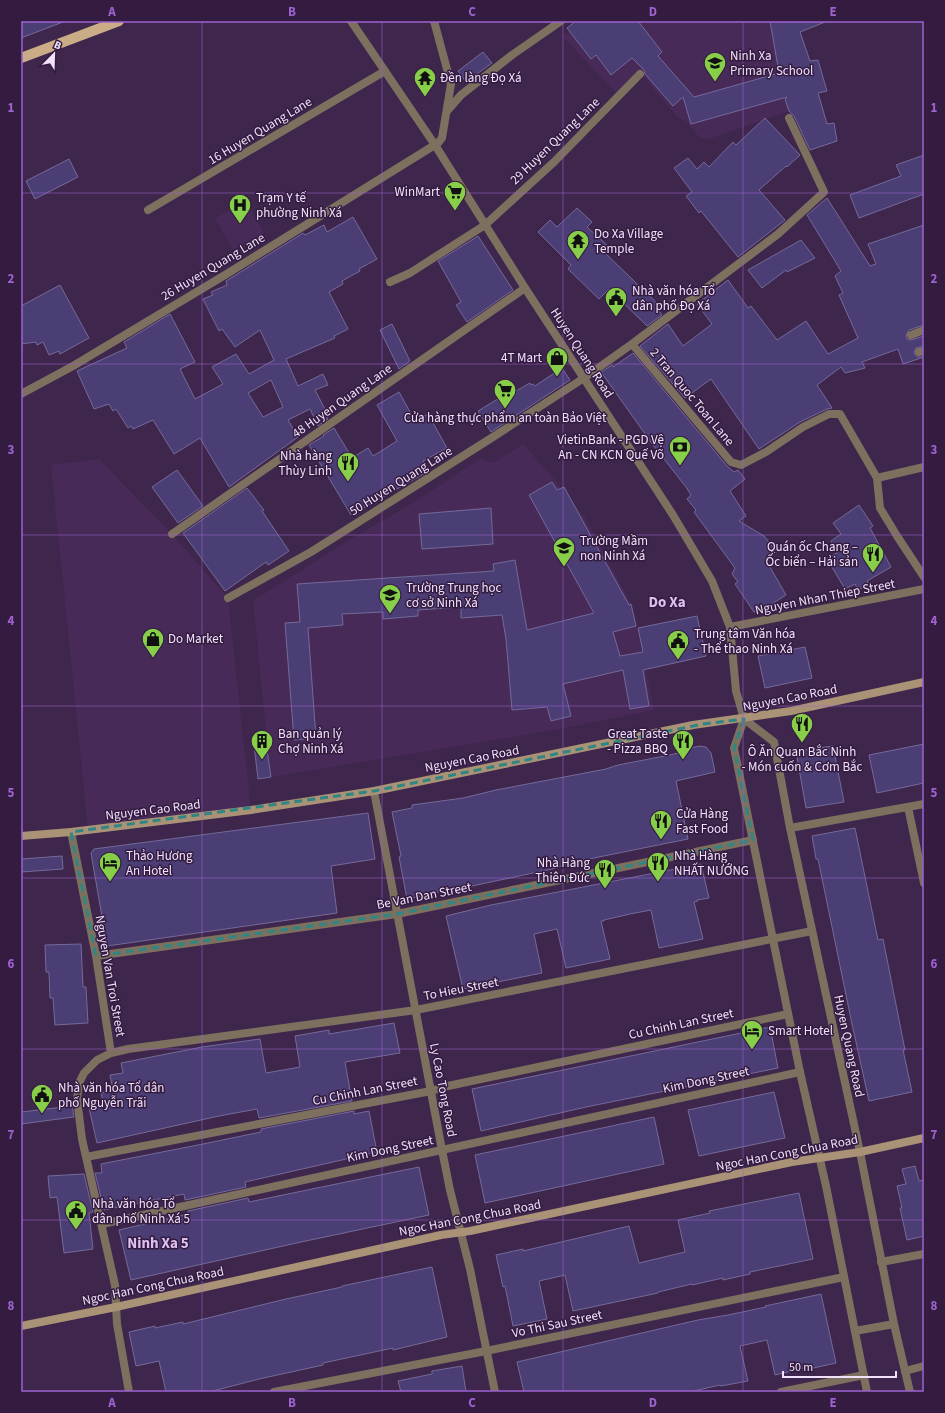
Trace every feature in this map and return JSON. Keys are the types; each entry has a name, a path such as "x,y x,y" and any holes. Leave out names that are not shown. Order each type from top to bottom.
{"main road":[{"path":"21,58 119,21"},
{"name":"Nguyen Cao Road","path":"21,836 72,832 251,810 374,791 693,725 744,719 791,711 924,682"},
{"name":"Ngoc Han Cong Chua Road","path":"21,1326 116,1307 441,1234 470,1231 792,1162 860,1152 924,1138"}],"street":[{"name":"Huyen Quang Road","path":"351,21 435,145 525,288 673,516 712,581 730,627 736,691 744,719 774,742 790,828 860,1152 894,1324 910,1392"},
{"path":"434,21 451,84 442,138 435,145"},
{"path":"447,111 461,96 512,56 561,21"},
{"name":"16 Huyen Quang Lane","path":"148,210 384,71"},
{"name":"29 Huyen Quang Lane","path":"390,282 410,272 485,225 554,162 640,74"},
{"name":"50 Huyen Quang Lane","path":"228,598 311,552 584,378 632,344 778,234 824,192 789,118"},
{"name":"26 Huyen Quang Lane","path":"21,394 73,366 225,275 435,145"},
{"name":"48 Huyen Quang Lane","path":"172,534 525,288"},
{"path":"911,335 924,330"},
{"name":"2 Tran Quoc Toan Lane","path":"632,344 731,462 741,465 766,452 803,427 829,414 840,414 877,478"},
{"path":"924,467 877,478 880,508 924,577"},
{"name":"Nguyen Nhan Thiep Street","path":"730,627 924,589"},
{"path":"744,719 734,748 774,938 800,1072 820,1158 867,1392"},
{"name":"Ly Cao Tong Road","path":"374,791 442,1150 470,1269 495,1392"},
{"path":"790,828 924,804"},
{"path":"908,807 924,883"},
{"name":"Nguyen Van Troi Street","path":"72,832 96,956 112,1053 97,1060 81,1079 77,1089 77,1099 82,1139 115,1285 117,1324 128,1392"},
{"name":"Be Van Dan Street","path":"96,956 397,914 753,840"},
{"name":"To Hieu Street","path":"112,1053 136,1048 416,1010 812,931"},
{"name":"Cu Chinh Lan Street","path":"86,1157 431,1091 448,1086 788,1014"},
{"name":"Kim Dong Street","path":"102,1224 800,1072"},
{"path":"881,1262 924,1254"},
{"name":"Vo Thi Sau Street","path":"274,1392 486,1351 844,1277"},
{"path":"855,1331 894,1324"},
{"path":"905,1371 924,1366"},
{"path":"781,1392 864,1375"}],"highlighted area":[{"path":"744,719 734,748 753,840 397,914 96,956 71,832 374,791 703,724"}],"shaded area":[{"name":"Ninh Xa Primary School","path":"585,21 770,21 782,90 789,111 706,140 699,137 686,122 677,117 643,76 620,97 562,36"},
{"name":"Trạm Y tế phường Ninh Xá","path":"246,201 264,233 233,250 215,218"},
{"name":"Trường Trung học cơ sở Ninh Xá","path":"523,444 584,516 632,605 654,710 549,731 271,777 253,601 344,543 416,501 481,458 493,463"},
{"name":"Do Market","path":"99,459 172,534 228,598 251,810 88,830 51,465"}],"building":[{"path":"21,21 63,21 63,22 21,38"},
{"path":"576,21 638,21 662,52 658,56 694,97 779,73 770,21 825,21 800,32 810,61 818,60 827,91 818,93 827,124 834,123 837,141 810,150 794,116 789,111 785,99 787,97 691,124 683,97 673,106 645,74 644,70 632,58 611,75 596,55 591,59 567,28"},
{"path":"483,52 492,63 466,82 458,71"},
{"path":"765,118 800,155 759,190 785,220 738,257 701,211 699,213 686,196 692,192 674,168 688,158 697,169 704,162 709,167 733,142 736,145"},
{"path":"924,155 924,194 859,218 850,195 901,176 896,165"},
{"path":"69,159 78,177 35,199 26,181"},
{"path":"827,198 870,266 876,264 868,244 924,225 924,325 909,330 906,335 907,339 911,340 924,336 924,346 916,348 914,353 917,357 924,357 903,364 898,349 862,362 865,368 845,373 841,367 817,385 832,408 800,422 759,449 711,379 685,398 640,346 668,324 683,346 712,324 697,304 728,280 748,308 751,306 777,340 806,321 828,354 858,338 839,295 843,293 835,276 841,271 807,215"},
{"path":"577,208 592,222 587,227 608,246 603,251 662,308 659,311 662,315 647,326 609,289 599,299 568,269 571,265 538,232 550,220 557,227"},
{"path":"353,217 377,259 359,269 360,271 342,281 343,284 329,292 348,329 334,336 335,338 286,359 298,386 323,374 328,385 315,390 328,415 326,416 328,419 318,426 310,409 288,420 298,437 229,487 200,438 174,454 153,420 133,429 131,426 128,428 116,409 113,411 109,404 94,409 77,371 127,348 124,342 170,314 195,362 180,369 195,399 223,384 212,367 236,354 249,374 274,360 260,330 235,347 222,329 219,331 203,299 213,295 211,292 227,285 226,281 303,233 305,235 324,225 327,232","holes":["271,380 283,407 263,417 248,393"]},
{"path":"478,236 513,290 467,322 456,305 461,302 438,261"},
{"path":"801,240 815,258 787,272 786,270 762,288 748,270"},
{"path":"60,285 89,338 60,354 59,351 49,355 43,342 37,345 36,342 21,344 21,306"},
{"path":"392,324 410,361 399,369 380,330"},
{"path":"633,353 727,466 734,472 738,470 745,479 730,491 746,516 739,521 764,536 777,552 766,560 786,595 759,612 754,612 735,584 738,582 732,574 735,568 694,512 696,510 687,499 691,495 686,487 653,445 601,372 612,365 613,367"},
{"path":"562,368 570,380 491,432 478,411 506,394 507,396 530,383 531,385 533,384 535,386"},
{"path":"399,392 415,421 428,414 447,448 423,461 429,471 351,515 309,445 334,428 352,458 368,448 373,456 397,441 377,405"},
{"path":"177,470 203,506 178,523 152,487"},
{"path":"552,482 557,490 564,487 629,605 631,604 636,626 613,632 620,656 643,652 638,628 697,616 706,656 643,670 649,706 630,709 623,670 563,684 571,716 551,721 547,707 512,710 506,639 502,615 461,618 461,607 418,610 418,616 383,619 383,612 342,614 343,625 308,628 316,738 294,740 285,623 300,622 297,584 494,571 493,564 515,560 527,630 594,613 529,495"},
{"path":"247,488 264,510 262,511 289,551 268,565 266,562 225,591 183,533"},
{"path":"859,505 873,526 870,528 891,567 867,581 869,584 858,590 855,584 845,589 827,559 838,552 831,541 841,534 833,523"},
{"path":"491,508 493,544 422,549 419,514"},
{"path":"805,647 812,678 765,688 758,656"},
{"name":"Ban quản lý Chợ Ninh Xá","path":"266,743 271,777 258,779 254,745"},
{"path":"924,744 924,783 877,793 869,755"},
{"path":"700,746 706,747 711,753 715,772 676,781 688,839 574,862 552,869 407,899 399,857 401,856 392,812 412,808 412,805 463,798 496,790 606,769 618,765 670,755 678,753 679,750"},
{"path":"833,746 844,802 806,808 796,751"},
{"path":"368,813 375,859 331,866 337,913 107,946 91,853 94,849"},
{"path":"855,828 878,940 883,939 912,1092 869,1101 812,836"},
{"path":"62,856 63,869 21,872 21,859"},
{"path":"701,864 709,898 694,902 703,939 659,948 651,910 630,914 601,921 610,959 566,968 557,929 534,934 542,973 463,989 446,916 491,905"},
{"path":"81,944 83,987 86,987 88,1023 55,1025 53,998 50,998 49,972 46,972 45,945"},
{"path":"394,1023 400,1053 345,1062 352,1101 259,1118 257,1109 97,1143 89,1108 104,1105 101,1093 113,1090 110,1075 123,1073 121,1063 202,1047 260,1039 266,1073 300,1067 295,1036 329,1030 329,1034"},
{"path":"770,1027 778,1068 586,1107 481,1131 472,1089"},
{"path":"774,1092 785,1138 699,1156 688,1110"},
{"name":"Nhà văn hóa Tổ dân phố Nguyễn Trãi","path":"72,1106 74,1117 21,1124 21,1112"},
{"path":"354,1111 354,1114 369,1111 377,1152 245,1182 246,1187 185,1200 184,1194 104,1210 95,1173 102,1173 101,1164 261,1132 261,1129"},
{"path":"654,1117 664,1164 485,1203 475,1155"},
{"path":"915,1166 919,1181 924,1180 924,1236 907,1240 897,1186 906,1184 902,1169"},
{"path":"419,1167 429,1215 131,1280 119,1230 188,1214 188,1211 248,1198 249,1202"},
{"path":"84,1174 93,1212 89,1213 93,1249 64,1253 57,1197 50,1198 48,1176"},
{"path":"799,1193 813,1259 750,1272 750,1274 723,1280 723,1278 692,1284 658,1293 573,1311 565,1275 539,1281 547,1319 513,1326 505,1286 503,1287 496,1255 523,1249 523,1251 629,1226 639,1263 685,1252 678,1220 710,1213 709,1211"},
{"path":"432,1267 447,1337 393,1350 393,1348 323,1363 323,1365 209,1392 166,1392 159,1361 136,1366 129,1332 155,1326 155,1328 183,1322 183,1324 342,1286"},
{"path":"821,1294 836,1363 809,1369 809,1367 775,1375 767,1340 740,1346 748,1381 689,1392 524,1392 517,1362 698,1320 766,1307 765,1306"},
{"path":"462,1366 466,1392 401,1392 398,1381 432,1374 432,1371"}],"place":[{"name":"Ninh Xa Primary School","path":"715,82"},
{"name":"Đền làng Đọ Xá","path":"425,98"},
{"name":"WinMart","path":"455,212"},
{"name":"Trạm Y tế phường Ninh Xá","path":"240,224"},
{"name":"Do Xa Village Temple","path":"578,260"},
{"name":"Nhà văn hóa Tổ dân phố Đọ Xá","path":"616,318"},
{"name":"4T Mart","path":"557,378"},
{"name":"Cửa hàng thực phẩm an toàn Bảo Việt","path":"505,410"},
{"name":"VietinBank - PGD Vệ An - CN KCN Quế Võ","path":"680,466"},
{"name":"Nhà hàng Thùy Linh","path":"348,482"},
{"name":"Trường Mầm non Ninh Xá","path":"564,568"},
{"name":"Quán ốc Chang – Ốc biển – Hải sản","path":"873,574"},
{"name":"Trường Trung học cơ sở Ninh Xá","path":"390,614"},
{"name":"Do Market","path":"153,658"},
{"name":"Trung tâm Văn hóa - Thể thao Ninh Xá","path":"678,660"},
{"name":"Ô Ăn Quan Bắc Ninh - Món cuốn & Cơm Bắc","path":"802,744"},
{"name":"Ban quản lý Chợ Ninh Xá","path":"262,760"},
{"name":"Great Taste - Pizza BBQ","path":"683,760"},
{"name":"Cửa Hàng Fast Food","path":"661,840"},
{"name":"Thảo Hương An Hotel","path":"110,882"},
{"name":"Nhà Hàng NHẤT NƯỚNG","path":"658,882"},
{"name":"Nhà Hàng Thiên Đức","path":"605,890"},
{"name":"Smart Hotel","path":"752,1050"},
{"name":"Nhà văn hóa Tổ dân phố Nguyễn Trãi","path":"42,1114"},
{"name":"Nhà văn hóa Tổ dân phố Ninh Xá 5","path":"76,1230"}],"district":[{"name":"Do Xa","path":"667,602"},
{"name":"Ninh Xa 5","path":"158,1243"}]}
